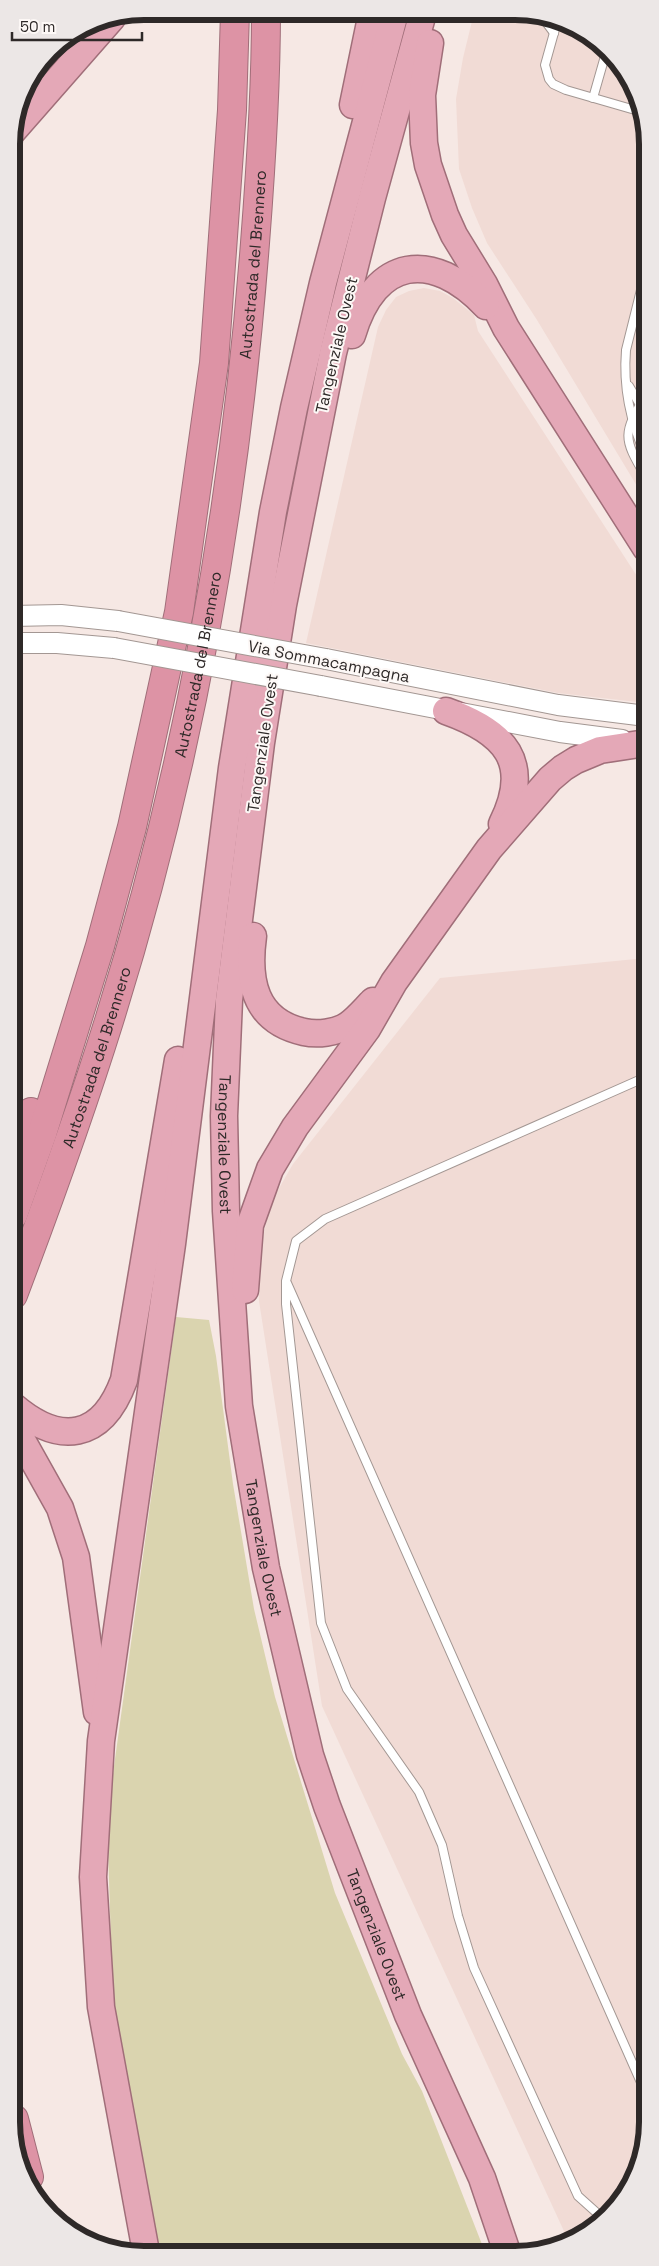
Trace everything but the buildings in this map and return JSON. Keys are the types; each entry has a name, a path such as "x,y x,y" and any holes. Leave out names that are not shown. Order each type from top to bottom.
{"highway":[{"name":"Autostrada del Brennero","path":"20,1195 42,1134 105,927 132,827 179,612 214,363 232,110 235,20"},
{"name":"Autostrada del Brennero","path":"20,1276 80,1109 110,1018 167,805 194,684 215,571 244,373 259,189 266,20"},
{"path":"323,283 351,115 371,20"},
{"name":"Tangenziale Ovest","path":"145,2246 101,2007 93,1877 101,1741 169,1264 244,685 273,512 294,408 323,283 393,20"},
{"name":"Tangenziale Ovest","path":"421,20 341,318 283,605 261,744 229,1000 224,1116 226,1212 239,1406 266,1568 310,1755 327,1806 408,2015 482,2178 505,2246"},
{"path":"435,20 422,95 424,143 428,165 454,235 484,284 506,328 639,537"},
{"path":"22,120 105,26"},
{"path":"303,501 356,322 366,299 378,284 393,275 407,270 419,269 446,274 461,282 474,293 506,328"},
{"path":"20,1140 32,1110 95,902 179,612"},
{"path":"446,711 470,719 494,734 502,742 512,763 515,782 510,807 489,849"},
{"path":"239,1406 246,1259 250,1225 270,1169 295,1127 367,1029 394,982 489,849 550,779 576,760 600,750 639,743"},
{"path":"261,744 266,828 250,966 256,996 264,1008 282,1025 309,1033 323,1033 348,1025 394,982"},
{"path":"20,1411 39,1425 52,1430 75,1431 94,1424 111,1408 124,1380 185,1018 219,869"},
{"path":"20,1437 60,1508 76,1557 101,1741"},
{"path":"482,2178 522,2246"}],"street":[{"name":"Via Sommacampagna","path":"20,616 60,615 118,621 558,705 639,715"},
{"name":"Via Sommacampagna","path":"20,643 57,642 114,648 446,711 587,736 639,741"}],"lane":[{"path":"548,25 554,33"},
{"path":"556,27 546,65 549,79 566,90 634,110"},
{"path":"593,98 604,58"},
{"path":"639,298 626,350 626,374 632,419 639,438"},
{"path":"626,374 633,396 639,406 628,429 628,441 639,463"},
{"path":"598,2214 578,2196 474,1968 458,1916 442,1845 419,1792 347,1688 322,1624 286,1304 286,1281 296,1241 325,1219 639,1080"},
{"path":"286,1281 639,2076"}],"shaded area":[{"path":"472,20 523,20 539,22 563,29 591,46 613,68 626,89 637,120 639,136 639,489 537,320 487,243 472,208 459,169 456,99"},
{"path":"424,288 440,291 453,298 474,315 478,331 639,579 639,702 558,693 306,643 378,327 386,310 396,297 409,291"},
{"path":"639,959 639,2130 630,2170 618,2191 597,2215 566,2235 322,1706 259,1301 261,1247 270,1204 293,1164 440,978"},
{"path":"176,1317 209,1320 216,1356 233,1484 254,1609 275,1697 335,1893 402,2054 422,2091 483,2246 159,2246 132,2127 113,2005 107,1817"}]}
